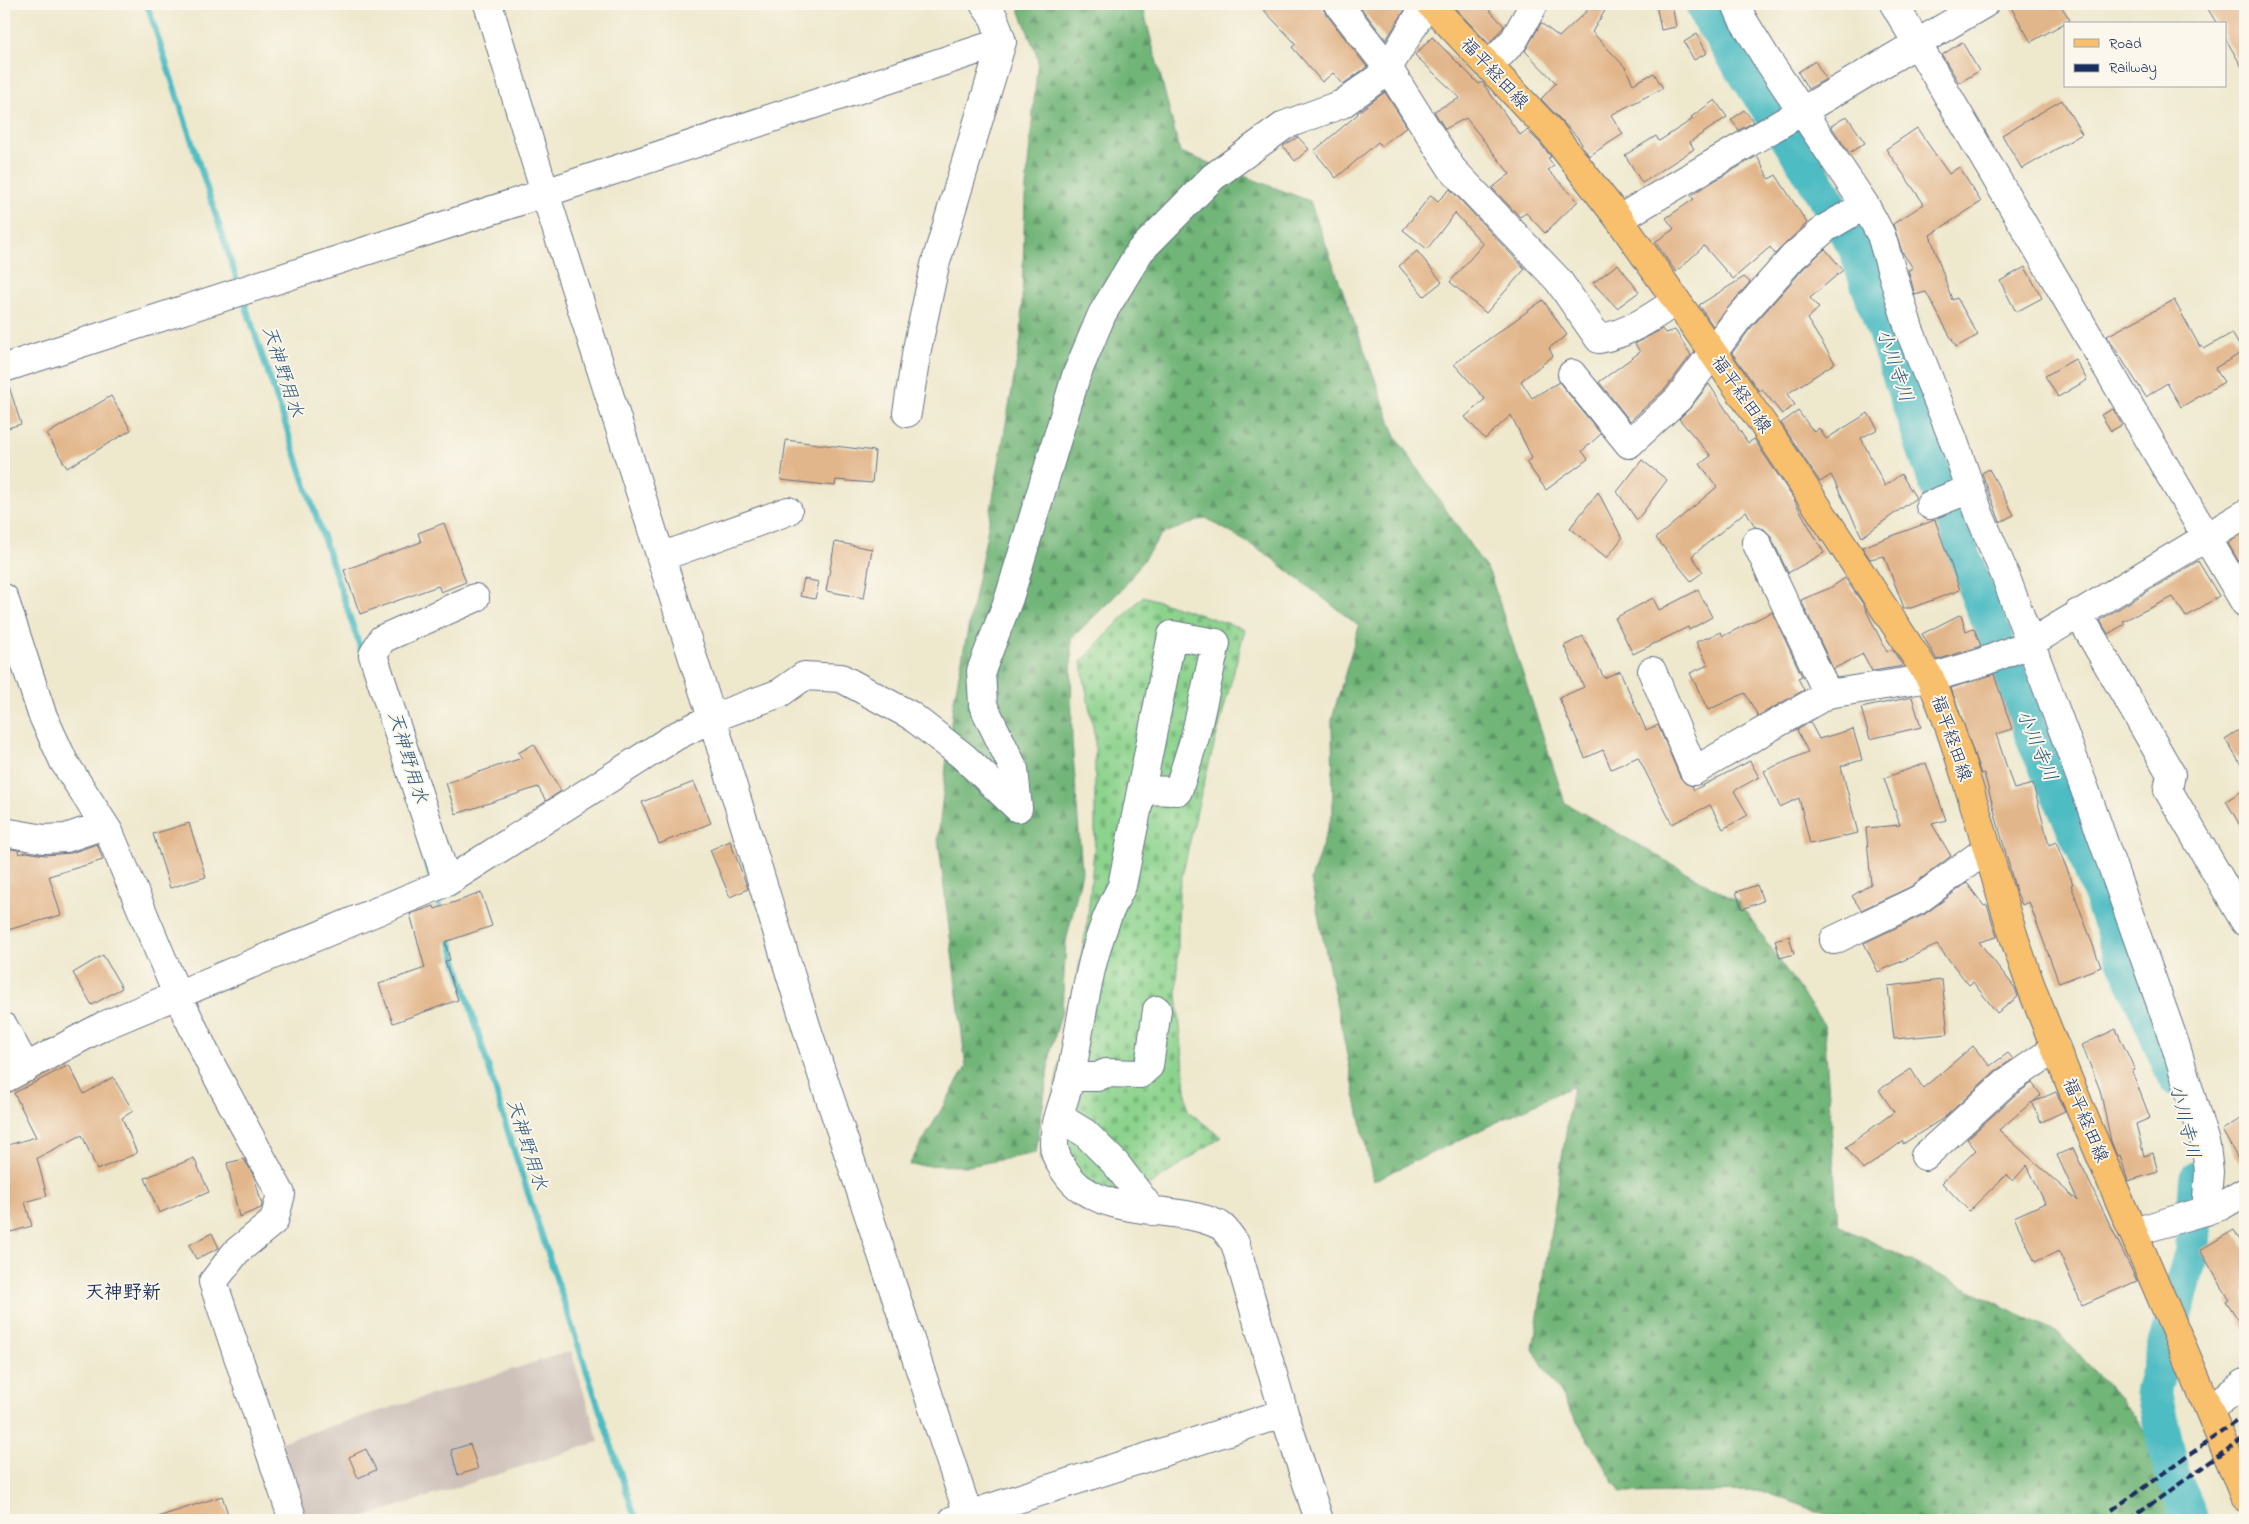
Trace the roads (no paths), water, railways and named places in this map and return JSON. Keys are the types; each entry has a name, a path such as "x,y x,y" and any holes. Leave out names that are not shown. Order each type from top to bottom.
{"main road":[{"name":"福平経田線","path":"1428,4 1552,133 1619,219 1764,424 1930,678 1947,716 2015,942 2056,1048 2179,1342 2210,1408 2245,1498"}],"street":[{"path":"488,4 712,718 807,1029 964,1518 1284,1413"},
{"path":"907,413 917,349 935,265 1002,42 994,18 984,4"},
{"path":"1338,4 1388,68 1452,169 1558,280 1599,339 1620,335 1649,320 1676,301"},
{"path":"4,1027 15,1074 103,1026 447,882 676,736 712,718 780,692 804,676 841,678 910,715 963,756 1018,808 1014,769 982,704 981,671 1009,598 1076,376 1102,314 1140,251 1213,177 1285,125 1342,104 1385,73 1428,4"},
{"path":"1489,66 1514,40 1534,4"},
{"path":"1736,4 1743,20 1796,114 1865,205 1881,235 1909,329 2005,575 2029,644 2087,795 2194,1104 2206,1146 2209,1172 2206,1211"},
{"path":"1894,4 2245,603"},
{"path":"1619,219 1984,4"},
{"path":"4,368 546,193 1002,42"},
{"path":"1572,374 1629,444 1678,399 1712,351 1793,257 1826,228 1865,205"},
{"path":"1930,505 1970,489"},
{"path":"661,557 788,511"},
{"path":"1652,671 1694,771 1828,694 1930,678 1975,665 2029,644 2245,514"},
{"path":"1756,542 1828,694"},
{"path":"4,598 42,714 56,746 104,825 177,994 210,1063 280,1194 274,1221 236,1252 213,1282 292,1520"},
{"path":"447,882 373,655 382,639 475,598"},
{"path":"2078,613 2171,774 2168,790 2245,922"},
{"path":"1142,790 1178,791 1195,738 1216,643 1172,636 1122,886 1090,968 1070,1077 1059,1117 1054,1146 1063,1168 1081,1189 1127,1207 1219,1224 1235,1243 1284,1413 1319,1520"},
{"path":"4,832 44,839 66,838 104,825"},
{"path":"1834,940 1918,900 1987,849"},
{"path":"1070,1077 1097,1077 1106,1073 1140,1074 1149,1066 1157,1010"},
{"path":"1925,1156 2005,1083 2056,1048"},
{"path":"1059,1117 1085,1132 1110,1157 1152,1211"},
{"path":"2139,1243 2206,1211 2221,1206 2245,1192"},
{"path":"2210,1408 2245,1383"}],"waterway":[{"name":"天神野用水","path":"147,4 239,286"},
{"name":"小川寺川","path":"1703,4 1708,16 1806,165 1856,248 1952,528 2037,746 2084,849 2119,947 2176,1078"},
{"name":"天神野用水","path":"243,298 363,656"},
{"name":"天神野用水","path":"424,857 432,881"},
{"name":"天神野用水","path":"435,893 442,914"},
{"name":"天神野用水","path":"448,933 511,1142 636,1520"},
{"name":"小川寺川","path":"2191,1520 2172,1473 2153,1389 2192,1253 2197,1179"}],"railway":[{"path":"2112,1510 2245,1415"},
{"path":"2129,1520 2245,1437"}],"district":[{"name":"天神野新","path":"123,1291"}]}
